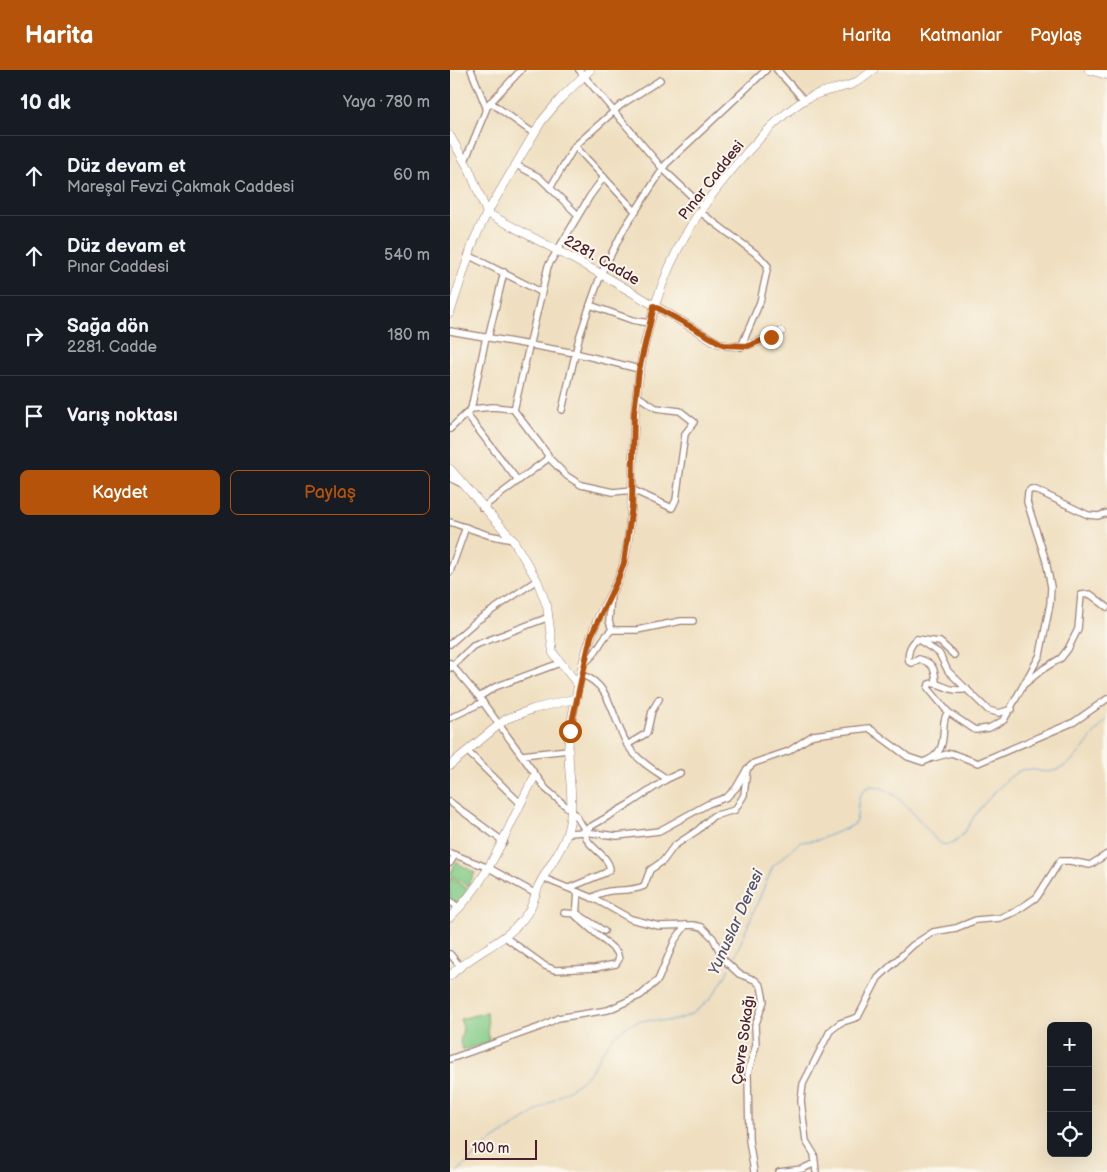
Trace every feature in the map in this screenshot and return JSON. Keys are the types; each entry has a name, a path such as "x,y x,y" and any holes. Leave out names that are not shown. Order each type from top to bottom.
{"street":[{"path":"471,70 488,105 534,133"},
{"path":"464,161 488,105 521,70"},
{"path":"562,410 575,353 590,305 613,248 662,168 766,70"},
{"path":"776,70 804,100"},
{"name":"Pınar Caddesi","path":"450,976 460,966 505,937 527,914 543,878 558,856 568,833 571,811 568,750 579,686 583,663 594,626 624,563 631,521 636,395 639,370 649,324 664,276 701,209 768,129 804,100 816,94 856,84 873,70"},
{"path":"1089,70 1107,76"},
{"path":"450,313 452,299 468,255 487,213 534,133 584,72 662,168 701,209 768,266 760,302 741,346"},
{"path":"550,188 575,146 614,111 660,80"},
{"path":"451,141 464,161 487,213"},
{"path":"575,146 636,212"},
{"path":"516,165 539,177 578,216"},
{"path":"514,410 548,266 604,177"},
{"name":"2281. Cadde","path":"487,213 601,274 718,343 741,346 758,342 781,332"},
{"path":"468,255 541,292"},
{"path":"450,429 467,415 471,409 504,272"},
{"path":"590,305 649,324"},
{"path":"450,331 575,353 639,370"},
{"path":"471,409 504,407 514,410 546,450 548,458 570,479 581,485 613,492 633,490 666,508 673,507 685,434 694,422 680,411 652,406 636,395"},
{"path":"467,415 496,455 518,481"},
{"path":"482,508 548,458"},
{"path":"450,469 482,508 513,540 538,580 545,597 552,647 560,663 579,686"},
{"path":"450,478 462,484"},
{"path":"967,689 951,690 936,682 929,684 928,688 948,712 966,726 980,730 1000,722 1012,709 1040,655 1051,593 1046,561 1027,502 1028,492 1032,489 1036,490 1094,516 1107,513"},
{"path":"450,522 513,540"},
{"path":"450,572 466,527"},
{"path":"450,644 475,622 538,580"},
{"path":"610,593 609,621 612,630"},
{"path":"1025,684 1061,658 1068,649 1078,629 1081,595 1090,594 1107,607"},
{"path":"549,617 474,646 466,650 451,666 483,702 535,776 551,795 571,811 585,831 589,842 609,863 610,869 605,873 569,888"},
{"path":"583,663 589,660 604,637 612,630 637,630 681,621 693,621"},
{"path":"917,639 939,653 948,671 990,711 999,713 1012,709"},
{"path":"917,639 940,642 954,655"},
{"path":"917,639 910,647 908,661 912,663 918,659 931,664 934,667 936,682"},
{"path":"479,697 495,687 560,663"},
{"path":"581,675 596,682 607,698 627,745 640,760 667,779"},
{"path":"450,765 499,724 517,714 577,698"},
{"path":"627,745 646,733 652,711 659,699"},
{"path":"942,744 950,753 978,763 1001,751 1074,722 1107,699"},
{"path":"450,718 483,702"},
{"path":"933,758 942,744 945,715 948,712"},
{"path":"568,833 585,831 617,836 662,830 712,802 727,797 736,788 747,769 754,764 789,751 813,735 864,728 871,729 914,760 924,762 950,753"},
{"path":"522,755 568,750"},
{"path":"467,751 521,804"},
{"path":"592,898 601,892 627,891 644,886 648,882 650,870 662,861 674,846 698,830 713,816 735,810 744,794 747,769"},
{"path":"585,831 667,779 680,774"},
{"path":"450,917 489,868 504,842 535,776"},
{"path":"450,802 504,842"},
{"path":"450,863 452,854 489,868 536,894"},
{"path":"816,1172 814,1154 808,1145 805,1133 801,1101 803,1084 830,1030 840,1023 858,1017 878,978 920,940 933,932 956,928 976,920 1000,918 1029,904 1037,897 1060,862 1070,861 1090,865 1107,854"},
{"name":"Çevre Sokağı","path":"543,878 592,898 631,919 665,926 699,926 706,931 728,963 739,974 758,983 764,998 755,1026 756,1045 748,1072 748,1140 754,1172"},
{"path":"505,937 551,969 595,968 616,964 619,959 617,952 578,919 575,913 578,892"},
{"path":"450,901 459,908"},
{"path":"564,913 575,913 598,924 604,931"},
{"path":"450,1059 540,1027 558,1018 608,1010 623,1001 641,995 658,980 675,940 686,925"},
{"path":"450,954 460,966"},
{"path":"779,1172 802,1169 815,1163"}],"green space":[{"path":"456,862 475,873 468,886 450,875"},
{"path":"450,878 468,889 458,903 450,898"},
{"path":"487,1012 489,1042 463,1050 460,1043 463,1028 460,1019"}],"waterway":[{"name":"Yunuslar Deresi","path":"732,963 773,866 800,842 818,840 854,825 859,799 863,791 871,786 881,788 892,794 904,803 938,842 951,844 961,837 984,804 1012,776 1019,771 1029,769 1045,772 1063,767 1076,757 1107,720"},
{"name":"Yunuslar Deresi","path":"457,1172 490,1142 582,1081 617,1033 639,1021 675,1020 693,1013 714,993 729,969"}],"route":[{"path":"570,731 585,654 594,626 624,563 631,521 634,413 639,370 654,306 724,345 748,346 771,337"}]}
